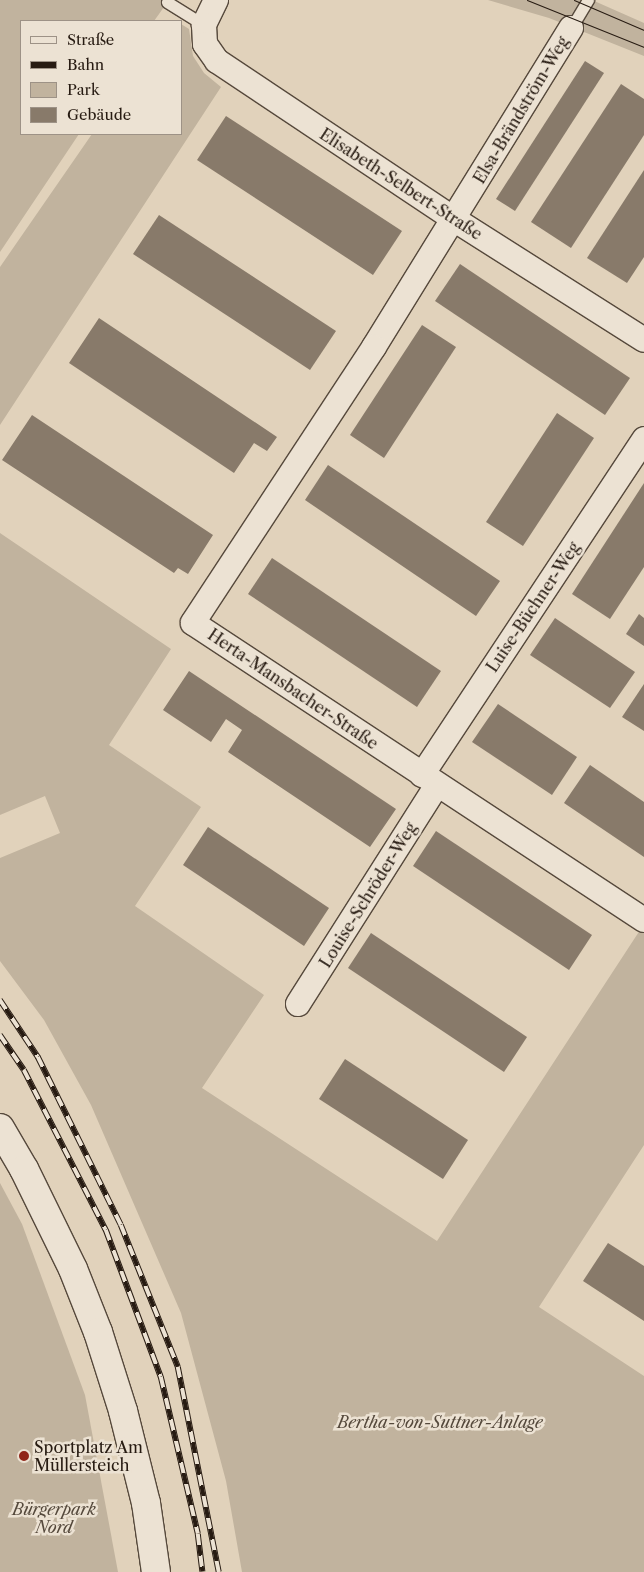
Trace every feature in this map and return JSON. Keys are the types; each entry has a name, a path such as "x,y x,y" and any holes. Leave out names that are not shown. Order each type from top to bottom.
{"main road":[{"path":"0,1128 24,1168 73,1269 98,1332 123,1411 146,1503 156,1572"}],"street":[{"path":"204,25 216,0"},
{"name":"Elisabeth-Selbert-Straße","path":"204,25 205,44 217,61 452,218 644,340"},
{"name":"Elsa-Brändström-Weg","path":"452,218 571,28"},
{"name":"Herta-Mansbacher-Straße","path":"452,218 374,347 193,623 430,780 642,915"},
{"name":"Luise-Büchner-Weg","path":"430,780 644,439"},
{"name":"Louise-Schröder-Weg","path":"298,1004 430,780"}],"lane":[{"name":"Elsa-Brändström-Weg","path":"571,28 588,0"},
{"path":"167,2 204,25"}],"green space":[{"path":"0,0 169,0 155,20 20,20 20,135 78,135 0,252"},
{"path":"488,0 592,0 644,23 644,56 549,18"},
{"path":"182,25 189,29 193,56 204,73 221,87 0,425 0,267 91,135 182,135"},
{"name":"Bertha-von-Suttner-Anlage","path":"0,533 171,649 109,745 201,807 135,906 264,995 202,1088 437,1241 644,924 644,1145 539,1307 644,1376 644,1572 242,1572 226,1481 181,1313 91,1105 44,1020 0,961 0,858 60,833 45,796 0,815"},
{"name":"Bürgerpark Nord","path":"0,1183 22,1224 85,1395 118,1572 0,1572"}],"building":[{"path":"585,61 604,73 515,211 496,199"},
{"path":"621,84 644,99 644,135 571,248 531,222"},
{"path":"226,116 402,231 373,275 197,160"},
{"path":"644,170 644,257 627,283 587,258"},
{"path":"159,215 336,331 310,370 133,254"},
{"path":"460,264 630,378 605,415 435,301"},
{"path":"99,318 277,437 267,451 254,443 234,473 69,363"},
{"path":"422,325 456,347 384,458 350,435"},
{"path":"557,413 594,438 523,546 486,522"},
{"path":"32,415 213,535 188,574 178,568 174,573 2,460"},
{"path":"328,465 500,581 476,616 305,500"},
{"path":"644,483 644,567 610,619 572,594"},
{"path":"272,558 441,671 417,707 248,594"},
{"path":"639,614 644,618 644,646 626,634"},
{"path":"555,618 635,672 610,708 530,655"},
{"path":"189,671 396,809 370,847 228,752 242,730 226,719 211,742 163,710"},
{"path":"644,684 644,731 622,717"},
{"path":"498,704 577,757 552,795 472,742"},
{"path":"590,765 644,802 644,857 564,803"},
{"path":"208,827 329,908 304,946 183,865"},
{"path":"436,831 592,935 569,970 413,866"},
{"path":"371,933 527,1037 504,1072 348,968"},
{"path":"345,1059 468,1140 443,1179 319,1099"},
{"path":"608,1243 644,1266 644,1321 583,1281"}],"tram line":[{"path":"527,0 644,47"},
{"path":"574,0 644,30"}],"railway":[{"path":"0,1000 38,1057 121,1225 178,1367 219,1572"},
{"path":"0,1035 24,1070 106,1230 161,1377 198,1534 203,1572"}],"place":[{"name":"Sportplatz Am Müllersteich","path":"24,1456"}]}
